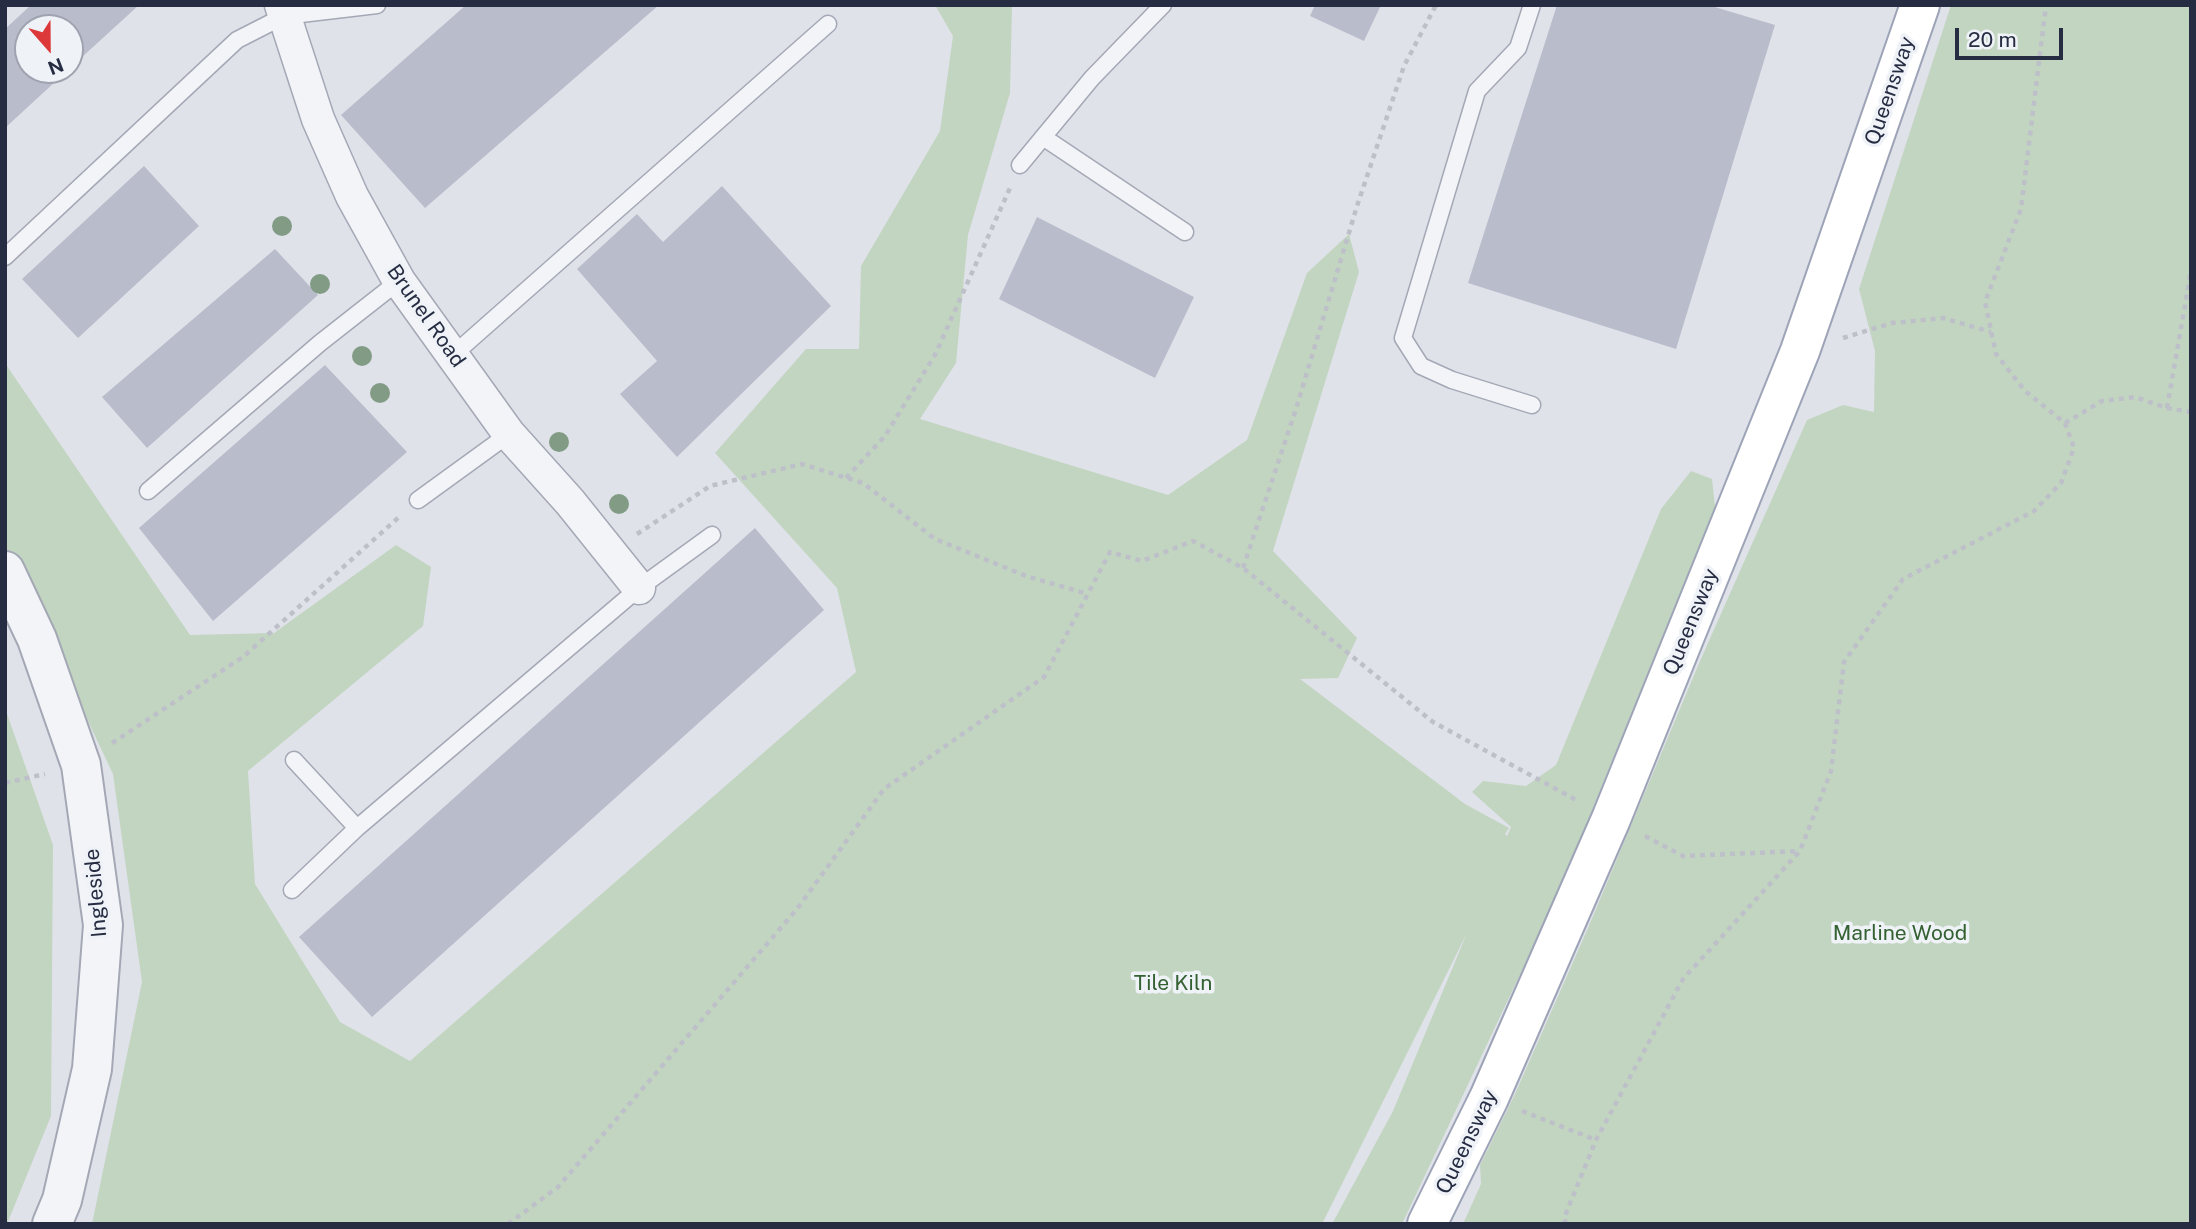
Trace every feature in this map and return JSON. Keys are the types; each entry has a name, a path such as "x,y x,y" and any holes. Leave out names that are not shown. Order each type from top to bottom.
{"main road":[{"name":"Queensway","path":"1427,1224 1489,1098 1611,819 1800,351 1920,5"}],"street":[{"name":"Brunel Road","path":"282,11 318,119 352,196 399,281 509,434 570,502 639,588"},
{"name":"Ingleside","path":"5,571 37,639 81,765 103,925 92,1069 62,1200 52,1224"}],"lane":[{"path":"5,257 237,40 282,11 377,5"},
{"path":"1020,165 1092,78 1163,5"},
{"path":"1532,5 1518,48 1477,91 1403,338 1422,366 1452,380 1532,405"},
{"path":"453,355 828,24"},
{"path":"1043,138 1185,232"},
{"path":"148,491 320,343 399,281"},
{"path":"418,500 509,434"},
{"path":"292,890 357,828 639,588 712,535"},
{"path":"294,760 357,828"}],"path":[{"path":"1243,568 1404,66 1436,5"},
{"path":"1566,1224 1564,1218 1596,1140 1683,979 1800,851 1831,771 1844,662 1903,579 2034,511 2061,483 2074,448 2065,423 2025,391 1996,354 1985,302 2021,209 2046,5"},
{"path":"846,478 885,436 935,355 1020,165"},
{"path":"2167,408 2191,271"},
{"path":"1800,351 1892,323 1944,318 1991,332"},
{"path":"2065,423 2102,401 2135,397 2167,408 2191,412"},
{"path":"610,552 710,486 802,464 863,483 935,539 1026,576 1088,594"},
{"path":"81,765 243,657 418,500"},
{"path":"508,1224 558,1187 797,909 884,789 1044,677 1110,552 1142,561 1193,541 1243,568 1433,722 1683,856 1800,851"},
{"path":"1489,1098 1596,1140"}],"green space":[{"name":"Tile Kiln","path":"935,5 1012,5 1010,93 968,235 956,363 920,419 1168,495 1247,440 1307,273 1349,234 1359,272 1273,551 1357,638 1338,678 1300,679 1465,804 1509,828 1505,834 1507,836 1511,827 1472,792 1483,781 1526,786 1556,765 1661,509 1691,471 1712,479 1715,507 1559,892 1402,1224 1332,1224 1393,1111 1467,933 1322,1224 92,1224 142,982 113,774 5,546 5,363 190,635 274,633 396,545 431,567 423,626 248,771 255,884 340,1022 410,1061 856,672 837,588 715,453 806,349 859,349 861,266 940,131 953,36"},
{"name":"Marline Wood","path":"1951,5 2191,5 2191,1224 1463,1224 1481,1184 1480,1165 1515,1094 1588,928 1700,661 1807,420 1843,405 1874,412 1875,351 1859,289"},
{"path":"5,708 53,845 51,1116 7,1224"}],"building":[{"path":"31,5 139,5 84,55 84,14 21,14"},
{"path":"466,5 659,5 425,208 341,115"},
{"path":"1315,5 1381,5 1364,41 1310,16"},
{"path":"1557,5 1708,5 1775,25 1676,349 1468,283"},
{"path":"14,21 14,84 53,84 5,128 5,29"},
{"path":"144,166 199,226 78,338 22,279"},
{"path":"722,186 831,306 677,457 620,394 657,361 577,269 637,214 663,242"},
{"path":"1037,217 1194,297 1155,378 999,299"},
{"path":"275,249 318,295 147,448 102,397"},
{"path":"325,365 407,452 213,621 139,528"},
{"path":"755,528 824,610 372,1017 299,937"}]}
